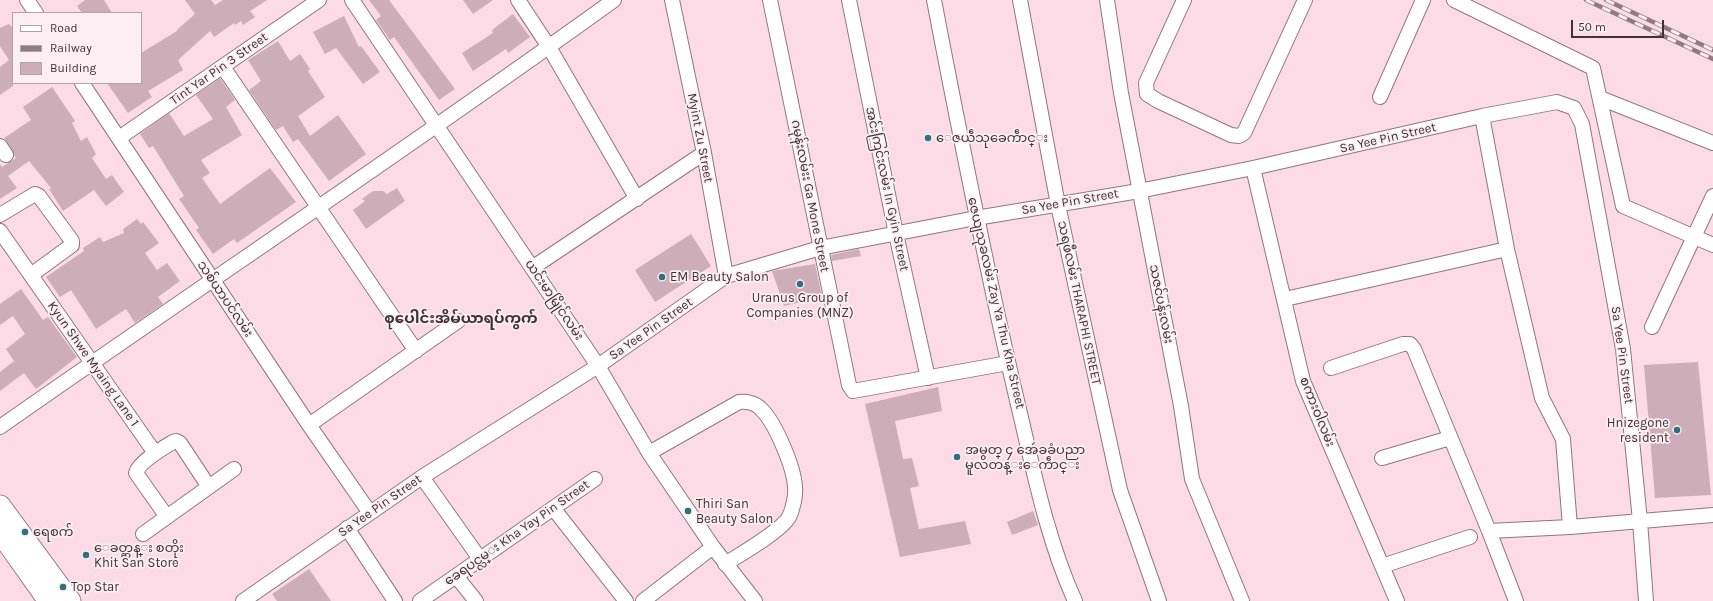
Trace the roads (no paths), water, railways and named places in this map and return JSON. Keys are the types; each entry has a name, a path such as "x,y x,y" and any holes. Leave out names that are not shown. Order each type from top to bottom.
{"main road":[{"path":"0,506 70,601"},
{"path":"0,532 50,601"}],"street":[{"path":"27,0 35,12"},
{"name":"Tint Yar Pin 3 Street","path":"119,138 319,0"},
{"name":"ယင်းမာမြိုင်လမ်း","path":"352,0 598,366 650,454 713,547 755,601"},
{"path":"518,0 549,47 637,199"},
{"path":"0,427 92,362 319,208 614,0"},
{"name":"Myint Zu Street","path":"672,0 704,153 726,276"},
{"name":"ဂမုန်းလမ်းး Ga Mone Street","path":"770,0 849,385 853,391 928,378"},
{"name":"အင်းကြင်းလမ်း In Gyin Street","path":"850,0 896,234 928,378"},
{"name":"ဇေယျသုခလမ်း Zay Ya Thu Kha Street","path":"934,0 976,218 1008,363 1040,499 1064,578 1075,601"},
{"name":"သရဖီလမ်း THARAPHI STREET","path":"1020,0 1058,205 1120,490 1159,601"},
{"name":"သဇင်ပန်းလမ်း","path":"1107,0 1121,93 1181,406 1192,479 1242,601"},
{"path":"1184,0 1146,83 1147,94 1158,101 1231,135 1239,136 1244,134 1305,0"},
{"path":"1380,97 1423,0"},
{"path":"1454,0 1593,68 1623,206 1713,245"},
{"path":"223,67 416,351"},
{"name":"သစ်ယာပင်လမ်း","path":"83,84 212,281 370,513"},
{"path":"1600,98 1713,143"},
{"name":"Sa Yee Pin Street","path":"243,601 422,477 598,366 726,276 820,248 976,218 1139,191 1253,168 1482,116 1557,102 1574,108 1582,124 1623,349 1640,521 1646,601"},
{"path":"1482,116 1507,249 1542,398 1563,440 1570,527"},
{"path":"532,268 704,153"},
{"name":"စကားဝါလမ်း","path":"1253,168 1285,299 1303,381 1397,601"},
{"path":"0,215 35,194 39,196 72,241 72,245 31,275"},
{"path":"1652,327 1713,196"},
{"name":"Kyun Shwe Myaing Lane 1","path":"0,231 155,453"},
{"path":"1285,299 1507,249"},
{"path":"309,425 458,321"},
{"path":"1331,368 1403,344 1410,344 1414,349 1490,531 1516,601"},
{"path":"928,378 1008,363"},
{"path":"650,454 738,402 745,401 760,407 771,420 787,456 795,486 793,504 789,517 781,526 726,564"},
{"path":"1382,458 1450,438"},
{"path":"167,517 136,473 137,469 155,453 173,442 176,441 180,443 209,487"},
{"path":"144,534 234,469"},
{"path":"422,477 480,559"},
{"name":"ခေရပင္လမ္း Kha Yay Pin Street","path":"420,601 595,479"},
{"path":"553,508 626,601"},
{"path":"1490,531 1570,527 1713,515"},
{"path":"347,528 396,601"},
{"path":"1382,566 1470,538"},
{"path":"644,601 713,547"},
{"path":"456,576 476,601"}],"railway":[{"path":"1586,0 1713,59"},
{"path":"1606,0 1713,50"}],"place":[{"name":"ေဇယဵသုခေကဵာင္း","path":"928,138"},
{"name":"EM Beauty Salon","path":"662,277"},
{"name":"Uranus Group of Companies (MNZ)","path":"800,284"},
{"name":"Hnizegone resident","path":"1677,430"},
{"name":"အမွတ္ ၄ အေဴခခံပညာ မူလတန္းေကဵာင္း","path":"957,457"},
{"name":"Thiri San Beauty Salon","path":"688,511"},
{"name":"ရေစက်","path":"25,532"},
{"name":"ေခတ္ဆန္း စတိုး Khit San Store","path":"86,555"},
{"name":"Top Star","path":"63,587"}],"district":[{"name":"စုပေါင်းအိမ်ယာရပ်ကွက်","path":"461,319"}]}
